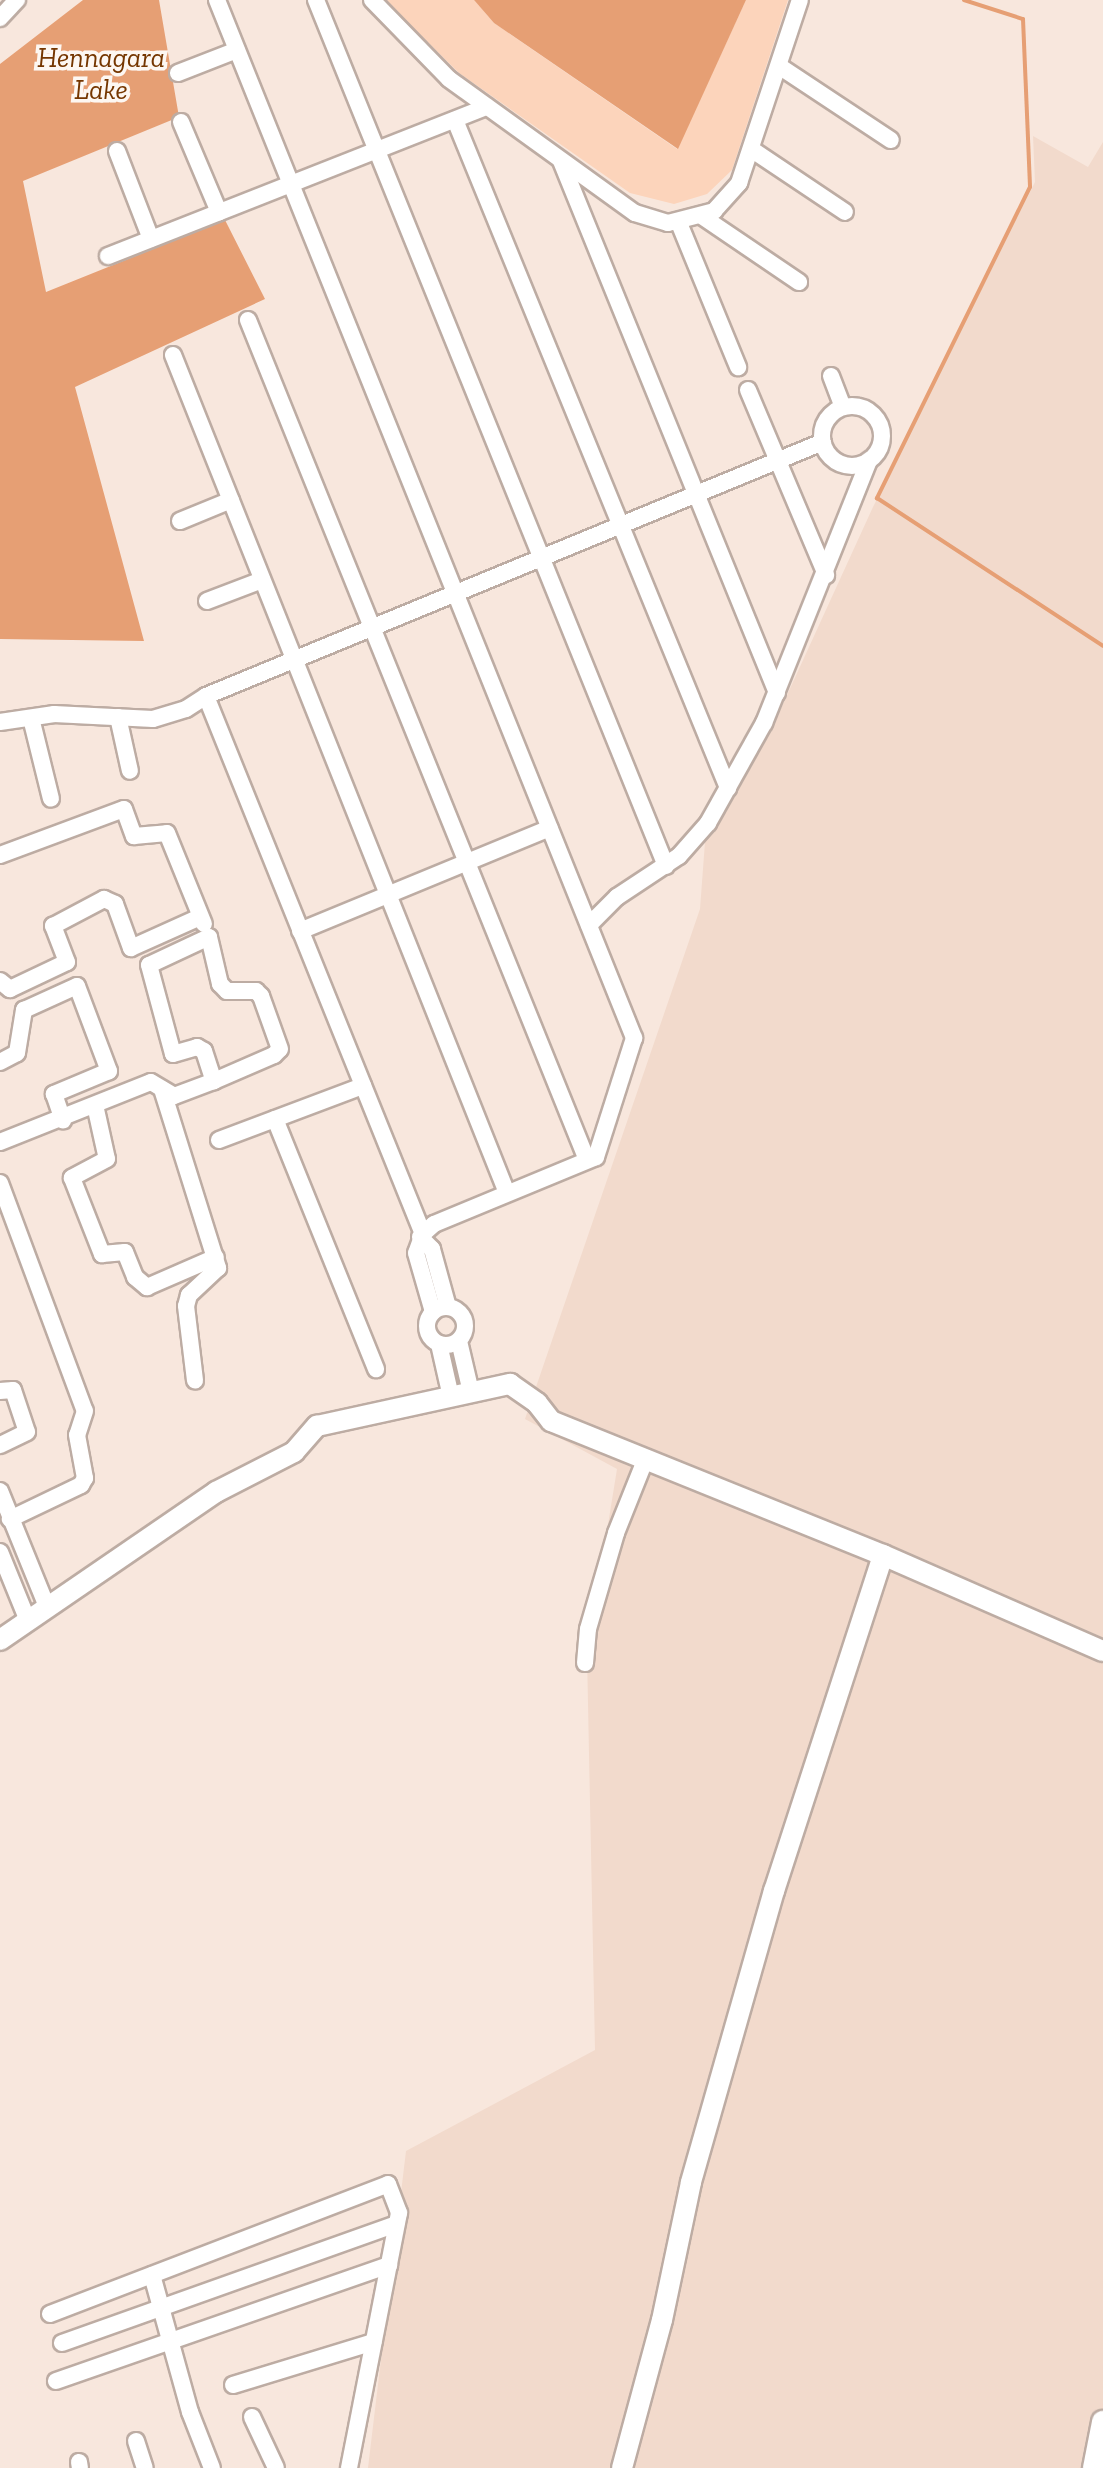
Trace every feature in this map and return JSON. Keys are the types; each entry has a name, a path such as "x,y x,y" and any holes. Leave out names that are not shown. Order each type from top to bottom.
{"main road":[{"path":"1094,2468 1103,2422"}],"street":[{"path":"0,18 17,0"},
{"path":"217,0 634,1038 596,1157 434,1224 422,1235 416,1253 440,1309 464,1319 459,1341 461,1394"},
{"path":"316,0 666,866"},
{"path":"372,0 449,79 487,107 635,213 679,223 703,217 732,194 751,149 800,0"},
{"path":"178,73 237,50"},
{"path":"779,66 891,140"},
{"path":"108,256 487,107"},
{"path":"455,120 728,788"},
{"path":"181,122 219,212"},
{"path":"751,149 845,212"},
{"path":"117,151 151,239"},
{"path":"561,160 777,693"},
{"path":"703,217 799,282"},
{"path":"679,223 738,367"},
{"path":"248,320 587,1160"},
{"path":"173,355 507,1193"},
{"path":"831,376 843,407"},
{"path":"748,390 826,575"},
{"path":"589,925 617,897 666,866 700,835 777,693 869,460 881,442 878,420 858,406 843,407 828,418 823,442"},
{"path":"0,722 31,718 164,717 206,696 823,442"},
{"path":"823,442 840,463 869,460"},
{"path":"180,521 231,500"},
{"path":"207,601 262,580"},
{"path":"206,696 422,1235"},
{"path":"118,717 130,771"},
{"path":"31,718 51,799"},
{"path":"0,855 124,809 134,836 167,833 209,937 220,984 227,991 256,991 261,996 280,1049 214,1081 174,1096 151,1082 63,1120 0,1142"},
{"path":"300,931 550,828"},
{"path":"63,1120 54,1094 109,1071 53,926 104,899 115,904 131,948 200,917"},
{"path":"209,937 149,965 173,1054 197,1047 204,1051 214,1081"},
{"path":"0,981 10,989 67,962"},
{"path":"0,1062 17,1053 24,1010 77,986"},
{"path":"219,1140 363,1086"},
{"path":"162,1089 218,1268 189,1295 186,1306 195,1380"},
{"path":"95,1105 107,1159 72,1178 102,1254 125,1252 135,1277 147,1287 216,1257"},
{"path":"275,1119 376,1369"},
{"path":"0,1183 85,1411 77,1435 85,1478 81,1485 8,1529"},
{"path":"440,1309 427,1328 439,1344 461,1394"},
{"path":"439,1344 459,1341"},
{"path":"0,1640 216,1492 294,1452 317,1426 510,1384 537,1403 551,1421 883,1555 1103,1651"},
{"path":"0,1391 13,1390 27,1432 0,1445"},
{"path":"585,1663 588,1629 616,1533 646,1458"},
{"path":"0,1491 8,1529 47,1607"},
{"path":"0,1552 28,1621"},
{"path":"622,2468 662,2320 691,2182 774,1891 883,1555"},
{"path":"50,2314 388,2184 397,2219 349,2468"},
{"path":"62,2343 397,2219"},
{"path":"56,2381 389,2265"},
{"path":"152,2275 190,2412 212,2468"},
{"path":"233,2385 374,2342"},
{"path":"252,2417 276,2468"},
{"path":"136,2441 145,2468"}],"shaded area":[{"path":"385,0 474,0 494,23 677,149 746,0 788,0 732,170 707,194 674,204 630,193 459,73"},
{"path":"1033,136 1088,167 1103,142 1103,2468 368,2468 406,2151 595,2050 587,1654 617,1469 525,1419 700,909 705,842 777,717 873,507 1035,182"}],"water":[{"name":"Hennagara Lake","path":"83,0 159,0 179,117 23,181 46,292 225,220 265,299 75,387 144,641 0,639 0,64"},
{"path":"474,0 746,0 678,149 494,23"}],"waterway":[{"path":"964,0 1023,19 1030,187 877,498 1103,646"}]}
